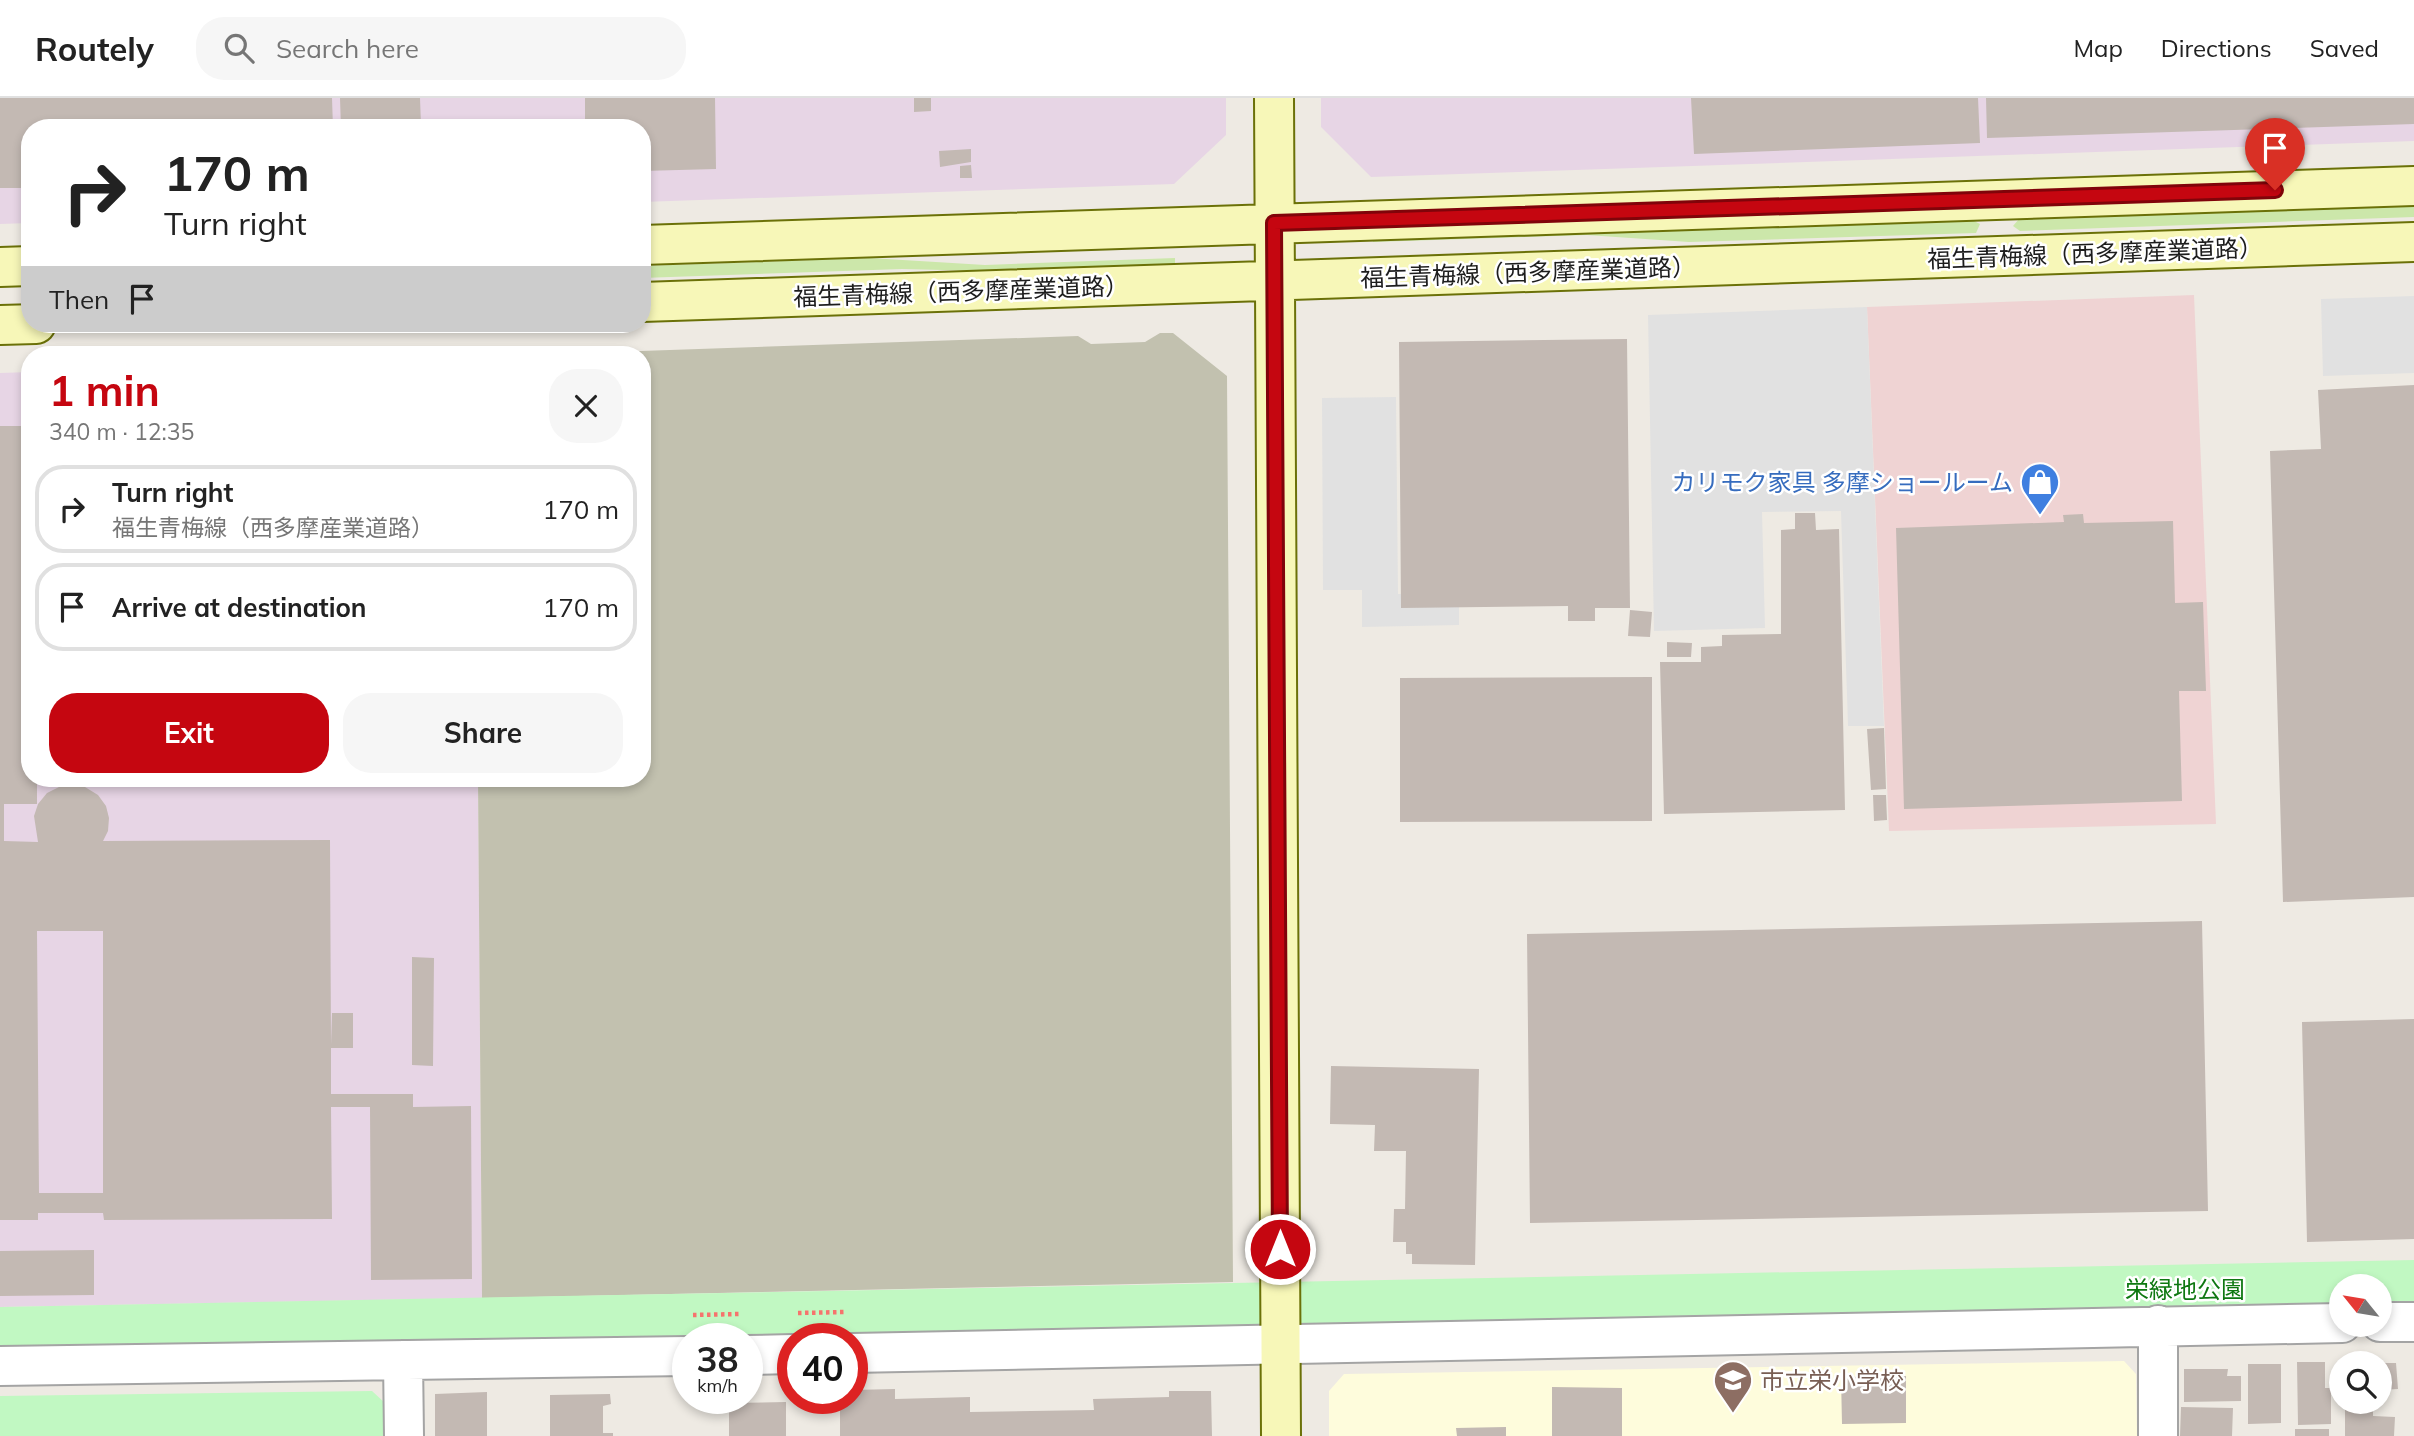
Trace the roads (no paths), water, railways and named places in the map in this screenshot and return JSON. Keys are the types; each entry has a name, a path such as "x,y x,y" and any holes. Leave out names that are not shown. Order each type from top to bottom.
{"main road":[{"path":"1274,98 1281,1436"},
{"path":"651,245 2414,186"},
{"name":"福生青梅線（西多摩産業道路）","path":"651,302 2414,242"},
{"path":"0,267 21,266"},
{"path":"0,325 21,324"}],"street":[{"path":"2392,1322 2414,1322"},
{"path":"868,1353 2329,1323"},
{"path":"2158,1325 2158,1436"},
{"path":"0,1366 672,1356"},
{"path":"403,1360 404,1436"}],"place":[{"name":"カリモク家具 多摩ショールーム","path":"2040,516"},
{"name":"市立栄小学校","path":"1733,1414"}],"park label":[{"name":"栄緑地公園","path":"2185,1289"}]}
